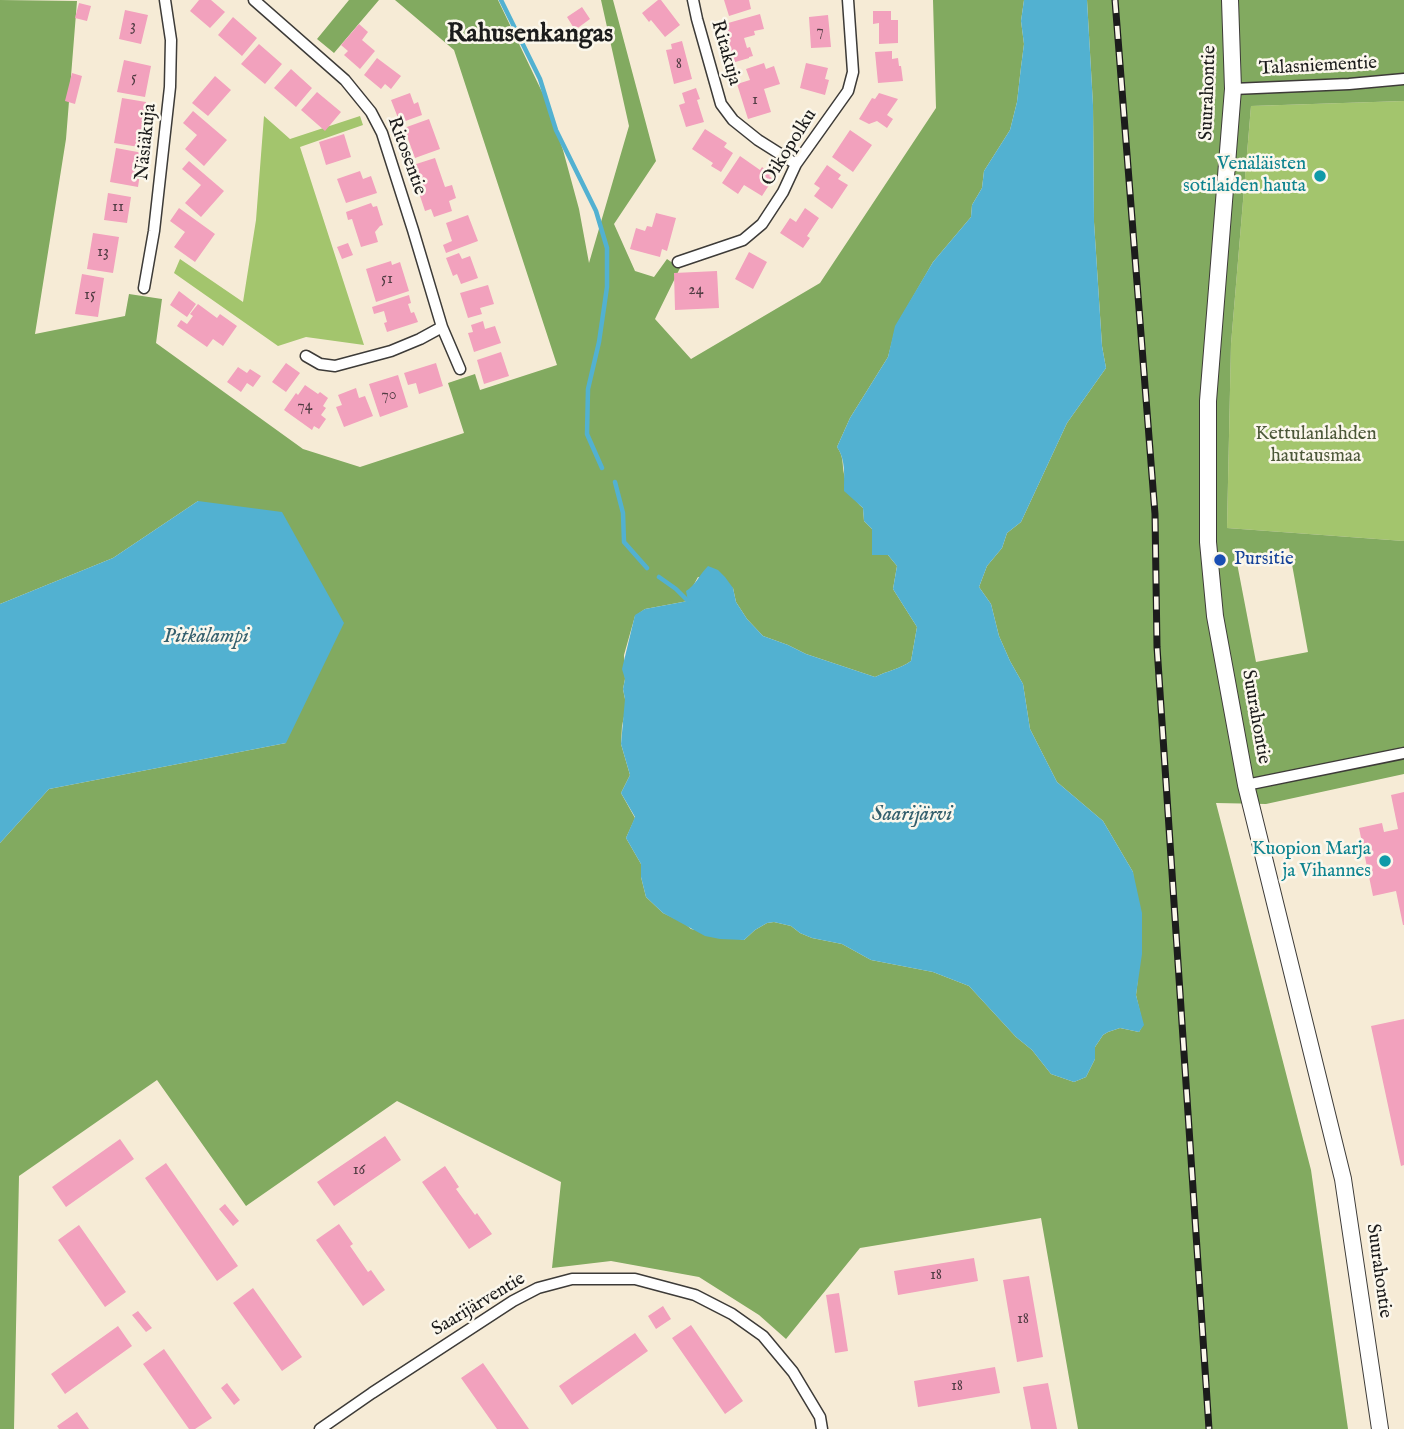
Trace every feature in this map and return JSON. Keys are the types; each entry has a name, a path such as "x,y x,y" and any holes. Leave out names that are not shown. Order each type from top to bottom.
{"street":[{"name":"Näsiäkuja","path":"144,288 154,231 170,87 171,40 165,0"},
{"name":"Ritosentie","path":"254,0 345,80 371,112 382,133 442,327 460,369"},
{"name":"Ritakuja","path":"693,0 721,104 733,120 796,164"},
{"name":"Oikopolku","path":"678,262 743,240 762,224 783,192 796,164 848,91 853,72 848,0"},
{"name":"Suurahontie","path":"1230,0 1233,89 1208,401 1208,542 1215,616 1246,785 1343,1179 1380,1429"},
{"name":"Talasniementie","path":"1233,89 1404,79"},
{"path":"306,356 320,364 335,366 391,351 420,340 442,327"},
{"path":"1246,785 1404,753"},
{"name":"Saarijärventie","path":"320,1429 513,1301 538,1289 572,1279 635,1279 695,1295 732,1314 763,1336 793,1372 820,1417 822,1429"}],"green space":[{"path":"0,0 77,1 66,139 35,334 125,316 129,294 162,299 156,343 303,449 360,467 464,433 448,383 475,374 480,390 557,365 454,50 395,0 498,0 544,96 563,150 579,209 589,263 629,126 601,0 613,0 656,161 614,224 635,271 654,277 667,259 680,268 655,319 691,359 820,283 936,108 933,0 1024,0 1021,21 1024,44 1017,102 1010,130 984,171 982,188 972,205 971,217 933,262 896,326 888,357 850,418 837,447 849,489 863,508 864,521 872,529 872,555 888,555 897,566 893,589 917,627 911,661 875,677 806,654 763,636 736,602 733,588 698,577 688,601 645,609 635,616 624,655 625,712 621,744 630,775 621,793 635,818 626,838 641,864 646,897 663,913 691,929 744,940 755,930 774,922 791,926 812,938 842,944 871,960 933,972 969,986 1016,1037 1032,1050 1051,1074 1074,1082 1086,1077 1095,1059 1095,1047 1103,1035 1120,1028 1139,1032 1143,1025 1136,995 1138,978 1133,872 1103,821 1057,782 1030,729 1023,684 999,636 991,604 979,587 987,566 1002,548 1007,533 1021,522 1067,423 1106,368 1102,346 1094,222 1093,105 1087,0 1404,0 1404,101 1251,106 1231,344 1227,528 1404,541 1404,774 1266,804 1216,803 1311,1170 1348,1429 1078,1429 1041,1218 860,1248 786,1339 759,1315 699,1277 611,1261 552,1268 561,1182 397,1101 246,1206 157,1080 19,1176 14,1429 0,1429 0,843 49,789 286,743 198,501 113,558 0,604","holes":["1289,548 1308,652 1256,662 1236,558"]},
{"path":"349,0 379,0 334,53 317,39"},
{"name":"Kettulanlahden hautausmaa","path":"1404,101 1404,541 1227,528 1231,344 1251,106"},
{"path":"264,116 290,139 360,116 363,125 300,147 364,345 306,337 278,346 174,273 180,259 243,302 256,220"}],"water":[{"name":"Saarijärvi","path":"1024,0 1087,0 1093,105 1094,222 1102,346 1106,368 1067,423 1021,522 1007,533 1002,548 987,566 979,587 991,604 999,636 1023,684 1030,729 1057,782 1103,821 1133,872 1142,913 1142,954 1136,995 1144,1025 1139,1032 1120,1028 1103,1035 1095,1047 1095,1059 1086,1077 1074,1082 1051,1074 1032,1050 1016,1037 969,986 933,972 871,960 842,944 812,938 791,926 767,923 744,940 720,939 705,936 663,913 646,897 641,864 626,838 635,817 621,793 630,775 621,744 625,699 622,669 635,615 645,609 688,601 686,591 708,566 725,577 733,588 736,602 763,636 806,654 875,677 911,661 917,627 893,589 897,566 888,555 872,555 872,529 864,521 863,508 844,491 843,463 837,447 850,418 888,357 895,326 933,262 971,217 972,205 982,188 984,171 1010,130 1017,102 1024,44 1021,21"},
{"name":"Pitkälampi","path":"198,501 282,512 344,623 286,743 49,789 0,843 0,604 113,558"}],"building":[{"path":"199,0 211,0 225,12 210,28 190,11"},
{"path":"661,0 680,25 665,37 642,13"},
{"path":"724,0 749,0 751,9 729,16"},
{"path":"79,3 91,6 87,21 75,18"},
{"path":"582,7 590,19 575,30 567,17"},
{"path":"125,10 148,15 141,44 119,39"},
{"path":"873,11 891,11 891,20 898,20 898,43 879,44 879,23 873,24"},
{"path":"760,14 764,29 754,31 755,35 744,38 753,56 732,63 721,25"},
{"path":"828,15 831,47 811,48 809,17"},
{"path":"233,17 257,38 242,56 218,35"},
{"path":"359,24 368,32 362,40 375,51 360,69 344,55 348,51 341,45"},
{"path":"682,41 692,79 674,84 666,50 672,49 671,44"},
{"path":"259,44 282,64 265,84 241,64"},
{"path":"892,51 892,59 898,58 901,66 903,81 878,83 875,52"},
{"path":"377,58 401,76 391,89 385,84 381,89 364,75"},
{"path":"124,60 151,66 145,97 117,92"},
{"path":"764,63 766,69 774,66 780,84 764,89 771,112 748,119 737,84 750,80 746,69"},
{"path":"806,63 828,68 825,79 829,80 825,95 800,88"},
{"path":"291,69 312,88 296,107 274,88"},
{"path":"72,73 82,76 75,104 65,101"},
{"path":"215,76 231,90 208,116 192,103"},
{"path":"696,88 704,122 686,127 679,105 685,103 682,93"},
{"path":"317,92 341,112 325,131 301,110"},
{"path":"410,93 414,104 418,102 422,115 400,123 391,100"},
{"path":"879,93 898,99 887,115 893,119 887,128 877,121 869,124 859,119 872,98 875,99"},
{"path":"122,98 146,102 139,147 114,143"},
{"path":"193,111 227,140 204,166 185,149 197,135 183,123"},
{"path":"429,119 440,149 415,158 404,128"},
{"path":"705,129 727,143 724,147 733,153 721,172 692,149"},
{"path":"850,130 872,145 853,172 832,157"},
{"path":"344,134 351,157 326,165 319,142"},
{"path":"116,148 143,153 138,187 110,182"},
{"path":"740,156 771,174 769,176 773,179 762,196 744,185 738,194 722,183"},
{"path":"435,158 445,187 452,185 456,198 449,201 452,211 434,217 431,209 425,211 410,166"},
{"path":"189,161 224,191 201,217 185,203 201,185 182,169"},
{"path":"827,165 841,175 838,179 848,185 832,209 814,196 820,188 814,184"},
{"path":"360,171 363,179 371,176 377,193 346,203 337,179"},
{"path":"108,193 131,197 127,223 104,220"},
{"path":"371,203 373,207 377,206 383,225 375,232 378,242 361,247 352,219 348,220 346,212"},
{"path":"179,208 215,234 195,262 174,247 185,232 170,221"},
{"path":"805,208 819,218 807,236 810,238 803,248 780,233 790,218 796,222"},
{"path":"656,213 676,218 667,251 662,249 660,257 630,249 636,228 645,231 647,226 652,227"},
{"path":"468,215 478,241 446,253 443,245 452,241 446,223"},
{"path":"93,233 119,237 113,273 87,269"},
{"path":"348,243 353,255 342,259 337,247"},
{"path":"749,252 767,262 753,289 735,279"},
{"path":"459,253 462,259 470,256 478,278 461,284 457,274 453,276 446,258"},
{"path":"391,261 392,265 400,262 409,291 376,302 366,269"},
{"path":"717,271 719,308 675,310 674,273"},
{"path":"82,274 104,278 98,317 75,314"},
{"path":"488,285 494,304 480,308 482,314 468,318 460,293"},
{"path":"179,291 196,304 187,317 170,305"},
{"path":"409,295 411,313 414,312 418,322 387,332 384,311 374,314 372,307"},
{"path":"198,304 217,318 220,314 237,326 223,346 213,339 207,347 177,326 181,320 187,324 193,316 190,314"},
{"path":"483,321 485,329 495,326 501,343 474,352 468,333 473,332 471,325"},
{"path":"501,352 509,376 484,384 477,360"},
{"path":"286,363 300,373 286,392 272,382"},
{"path":"436,363 443,386 419,394 416,383 408,385 404,373"},
{"path":"238,367 247,373 250,369 261,376 253,387 247,383 241,392 227,382"},
{"path":"398,375 408,407 380,417 369,384"},
{"path":"305,385 328,398 321,415 326,419 319,429 314,426 312,430 284,410"},
{"path":"356,388 359,398 365,396 373,416 344,427 336,407 342,405 338,395"},
{"name":"Kuopion Marja ja Vihannes","path":"1404,792 1403,925 1396,891 1373,896 1359,828 1382,823 1384,832 1398,829 1391,795"},
{"path":"1404,1019 1404,1165 1401,1166 1371,1026"},
{"path":"385,1136 401,1160 334,1206 317,1182"},
{"path":"120,1139 134,1159 66,1207 52,1187"},
{"path":"166,1163 238,1266 217,1281 145,1178"},
{"path":"445,1166 459,1187 456,1189 492,1234 469,1249 422,1182"},
{"path":"225,1204 239,1221 233,1226 219,1209"},
{"path":"339,1224 368,1272 371,1270 385,1290 363,1306 316,1240"},
{"path":"79,1225 126,1292 105,1307 58,1240"},
{"path":"974,1258 978,1281 898,1295 894,1271"},
{"path":"1029,1276 1043,1357 1017,1362 1003,1280"},
{"path":"253,1288 302,1357 282,1371 233,1303"},
{"path":"839,1293 848,1351 835,1353 826,1295"},
{"path":"663,1306 671,1319 656,1329 648,1316"},
{"path":"138,1311 152,1328 146,1332 132,1315"},
{"path":"691,1325 743,1401 725,1414 672,1338"},
{"path":"118,1326 132,1346 65,1394 51,1374"},
{"path":"635,1333 648,1351 572,1405 559,1386"},
{"path":"164,1349 212,1418 195,1429 189,1429 143,1364"},
{"path":"483,1363 529,1429 497,1429 461,1378"},
{"path":"995,1367 1000,1393 918,1407 914,1381"},
{"path":"227,1383 240,1400 234,1405 221,1388"},
{"path":"1048,1383 1057,1429 1031,1429 1023,1387"},
{"path":"77,1412 89,1429 59,1429 57,1426"}],"waterway":[{"path":"501,0 540,79 556,130 596,211 607,248 607,287 599,342 588,389 587,434 602,468"},
{"path":"615,482 623,513 624,542 647,568"},
{"path":"659,577 688,601"}],"railway":[{"path":"1115,0 1155,514 1157,647 1209,1429"}],"place":[{"name":"Venäläisten sotilaiden hauta","path":"1320,176"},
{"name":"Pursitie","path":"1220,560"},
{"name":"Kuopion Marja ja Vihannes","path":"1385,861"}],"district":[{"name":"Rahusenkangas","path":"530,36"}]}
